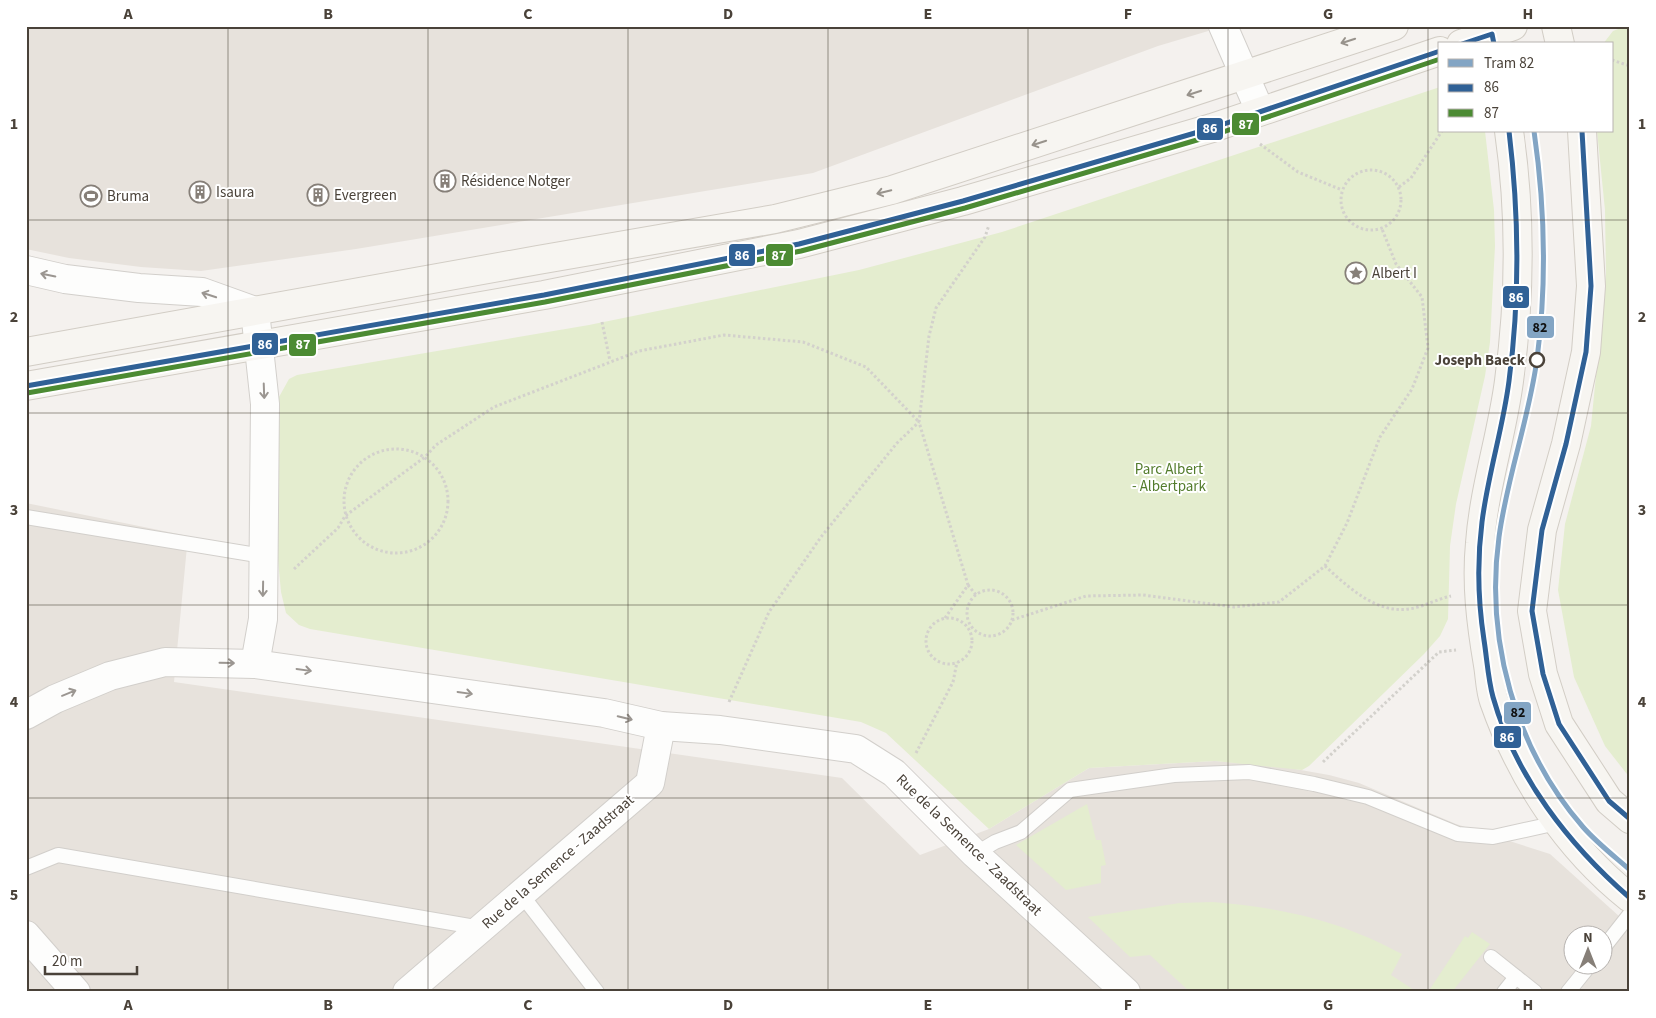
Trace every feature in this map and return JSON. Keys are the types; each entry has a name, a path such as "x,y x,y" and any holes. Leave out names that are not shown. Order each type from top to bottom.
{"street":[{"path":"1223,26 1260,111"},
{"path":"26,352 775,219 892,190 1394,26"},
{"path":"1556,26 1560,42"},
{"path":"1467,42 1498,32"},
{"path":"26,386 260,343 544,295 800,244 953,204 1212,128 1438,52"},
{"path":"1509,132 1516,190 1518,258 1515,327 1509,382 1480,542 1478,589 1494,700 1528,777 1556,822 1602,876 1630,898"},
{"path":"1582,132 1591,286 1586,352 1566,444 1542,530 1532,611 1543,674 1559,724 1609,801 1630,819"},
{"path":"615,248 622,279"},
{"path":"26,270 65,279 139,288 202,292 254,311"},
{"path":"254,311 260,343 265,404 263,619 256,664"},
{"path":"26,715 54,698 110,676 165,662 256,664 604,713 661,726"},
{"name":"Rue de la Semence - Zaadstraat","path":"406,992 650,783 661,726 720,730 856,750 894,773 975,854 1126,992"},
{"path":"26,935 76,992"}],"lane":[{"path":"26,517 263,556"},
{"path":"975,854 1021,832 1070,790 1174,775 1249,772 1314,784 1368,797 1458,834 1493,837 1556,822"},
{"path":"26,868 58,855 481,928"},
{"path":"521,894 597,992"},
{"path":"1614,934 1630,914"},
{"path":"1491,957 1535,992"},
{"path":"1568,992 1580,976"},
{"path":"1504,992 1516,977"}],"path":[{"path":"1614,61 1630,66"},
{"path":"1399,187 1411,178 1441,132"},
{"path":"1256,141 1298,172 1342,190"},
{"path":"1362,170 1377,170 1390,176 1399,187 1402,199 1399,212 1392,222 1382,229 1368,230 1354,226 1345,216 1340,204 1342,190 1350,177 1362,170"},
{"path":"976,595 968,585 919,422 929,336 936,308 986,237 989,225"},
{"path":"1012,620 1086,596 1143,595 1234,607 1279,602 1325,566 1347,523 1380,437 1412,389 1428,348 1422,297 1396,264 1382,229"},
{"path":"602,322 610,362"},
{"path":"288,574 338,528 345,516 424,457 436,445 494,407 639,351 724,335 803,342 866,367 919,422"},
{"path":"728,705 768,612 821,538 897,443 919,422"},
{"path":"398,448 412,450 437,468 445,482 449,499 446,515 439,531 428,543 412,550 396,553 379,550 364,543 353,531 345,516 343,501 350,474 370,455 384,450 398,448"},
{"path":"1325,566 1353,592 1384,607 1409,610 1451,596"},
{"path":"945,618 968,585"},
{"path":"1012,620 1007,629 998,635 988,636 979,633 970,628 963,622 954,618 945,618 934,623 927,632 926,644 930,654 937,660 947,664 957,662 965,656 970,648 972,639 970,628 967,616 969,604 976,595 986,590 996,591 1004,595 1010,602 1013,611 1012,620"},
{"path":"1321,763 1439,652 1456,650"},
{"path":"912,760 953,682 957,662"}],"shaded area":[{"path":"26,26 1225,26 1158,46 813,173 356,249 201,271 141,267 69,258 26,249"},
{"path":"26,503 188,536 174,682 842,778 920,855 989,829 1089,768 1215,761 1278,766 1329,775 1359,783 1456,824 1550,854 1630,926 1630,992 26,992"}],"green space":[{"path":"1630,26 1630,778 1605,746 1574,677 1558,590 1565,524 1591,426 1606,274 1605,210 1597,132 1614,132 1614,42 1605,42 1613,31"},
{"name":"Parc Albert - Albertpark","path":"1438,88 1438,132 1485,132 1494,210 1495,246 1490,342 1485,376 1456,504 1450,546 1448,619 1440,636 1424,654 1309,766 1302,770 1215,761 1089,768 989,829 886,733 861,722 310,629 299,625 286,613 281,592 277,549 279,397 289,379 297,375 589,325 859,270 1002,232"},
{"path":"1087,804 1096,840 1101,840 1106,865 1101,866 1101,883 1066,890 1016,845"},
{"path":"1213,902 1264,908 1310,917 1356,932 1379,942 1402,954 1391,975 1417,992 1190,992 1150,955 1130,957 1088,917 1180,903"},
{"path":"1472,932 1490,944 1452,992 1428,992 1465,936 1468,938"}],"tram line":[{"name":"82","path":"1534,132 1541,188 1542,302 1533,381 1507,492 1499,537 1496,576 1501,653 1510,691 1523,728 1539,763 1559,796 1583,827 1630,870"}],"transit line":[{"name":"86","path":"1468,42 1492,34 1494,42"},
{"name":"86","path":"26,386 544,295 799,244 963,201 1212,128 1438,52"},
{"name":"87","path":"27,393 545,302 801,251 965,208 1214,135 1438,60"},
{"name":"86","path":"1509,132 1515,193 1517,256 1513,350 1503,416 1488,486 1479,551 1480,611 1489,676 1493,697 1503,726 1515,754 1530,781 1566,832 1586,855 1630,898"},
{"name":"86","path":"1582,132 1591,286 1586,352 1566,444 1542,530 1532,611 1543,674 1559,724 1609,801 1630,819"}],"place":[{"name":"Résidence Notger","path":"445,181"},
{"name":"Isaura","path":"200,192"},
{"name":"Evergreen","path":"318,195"},
{"name":"Bruma","path":"91,196"},
{"name":"Albert I","path":"1356,273"},
{"name":"Joseph Baeck","path":"1537,360"}]}
